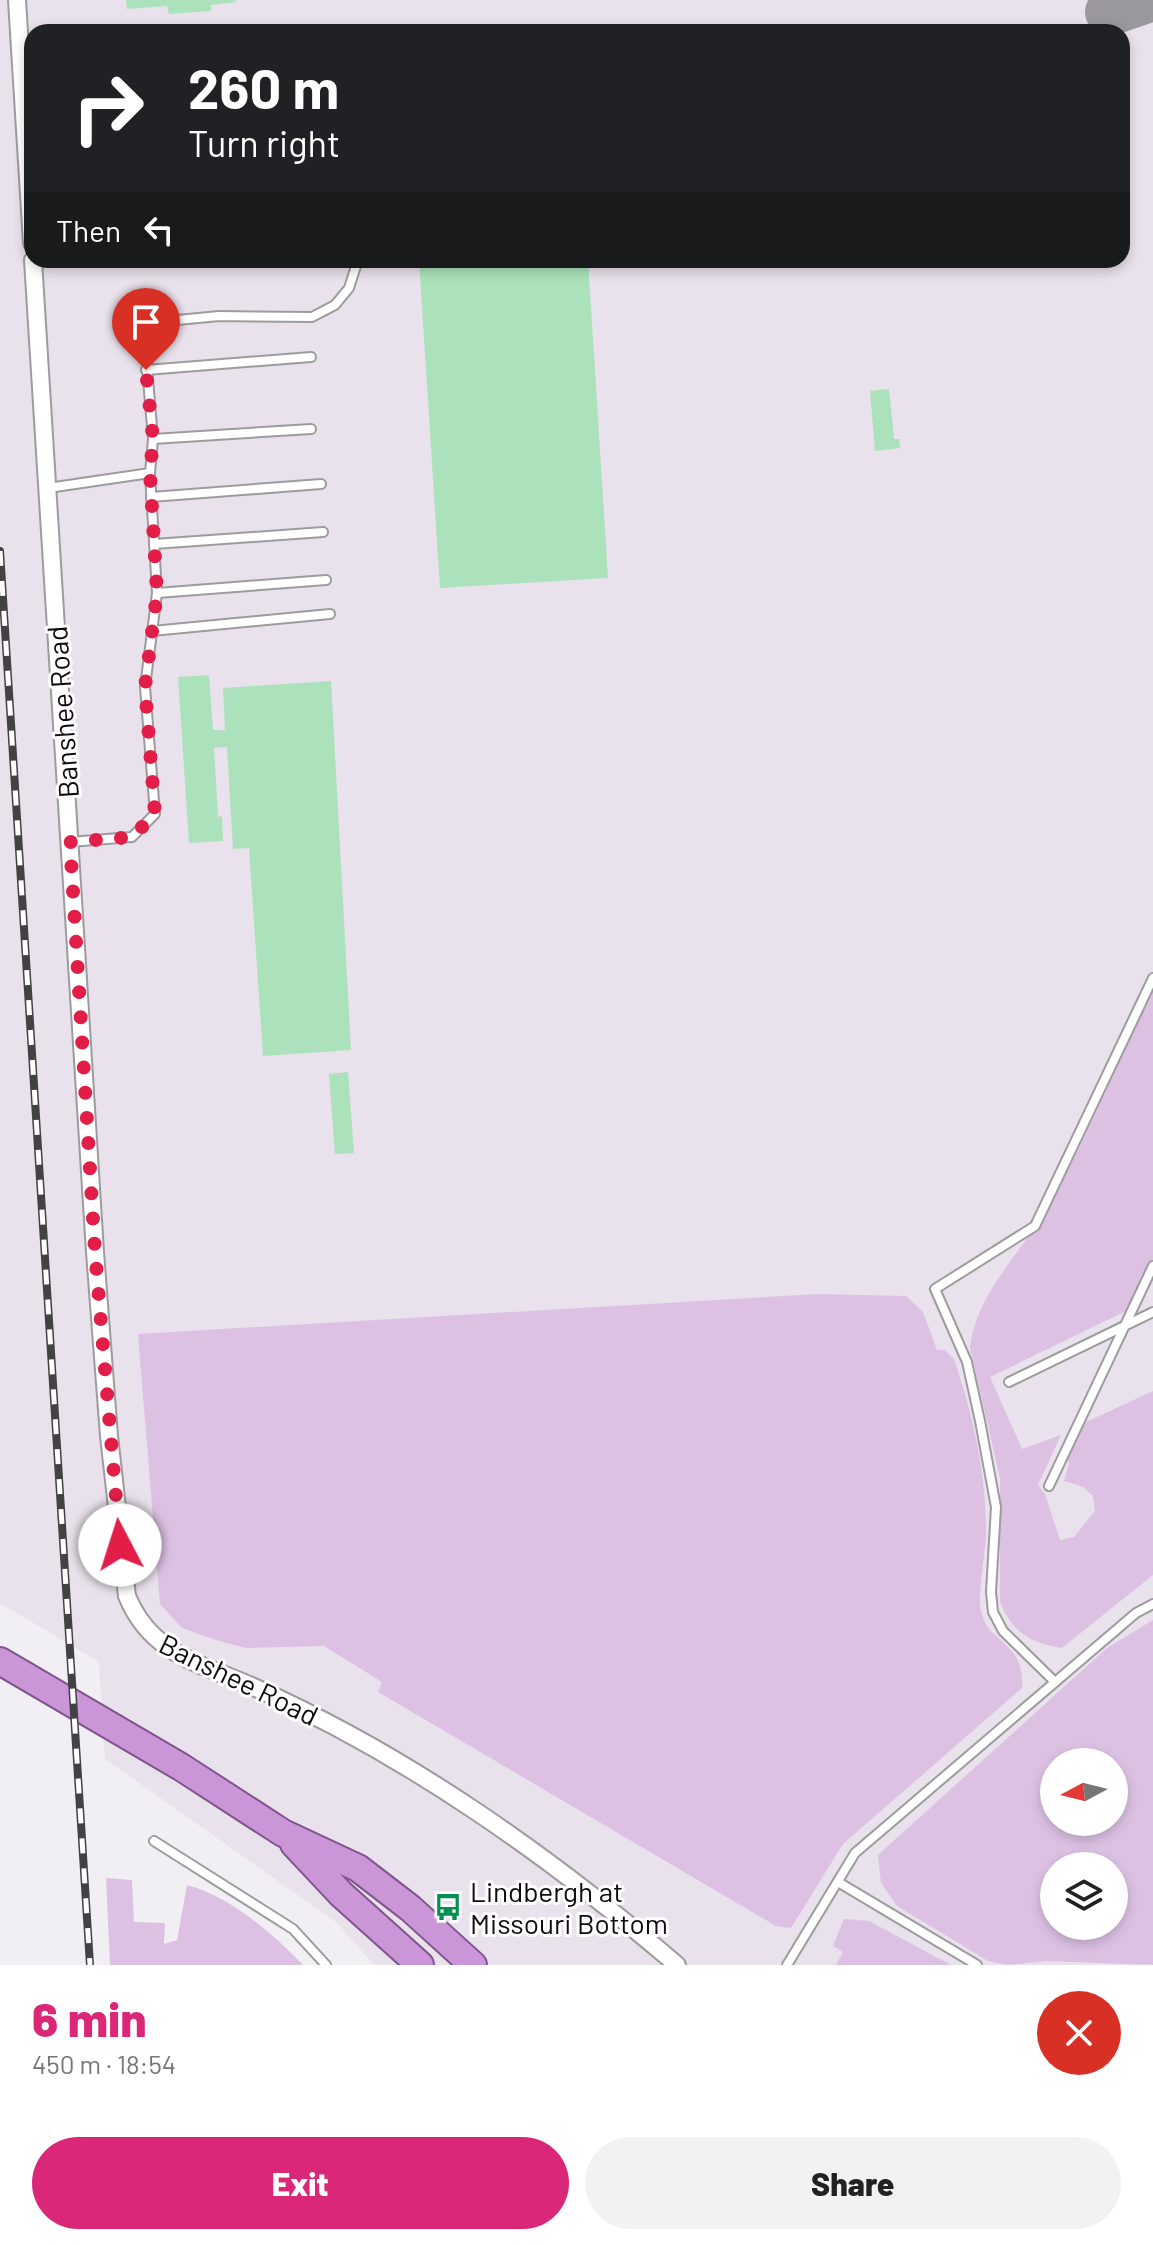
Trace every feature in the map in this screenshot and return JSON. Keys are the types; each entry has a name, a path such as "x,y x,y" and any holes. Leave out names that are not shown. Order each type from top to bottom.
{"highway":[{"path":"0,1661 181,1767 283,1833 358,1868 410,1908 473,1965"},
{"path":"283,1833 341,1894 420,1965"}],"street":[{"path":"17,0 24,113"},
{"name":"Banshee Road","path":"33,268 109,1436 123,1576 134,1614 155,1641 171,1651 310,1713 490,1820 601,1901 677,1965"}],"lane":[{"path":"70,842 132,837 155,814 145,687 157,593 150,473 153,439 146,370 146,355 153,334 167,321 219,316 312,317 335,305 349,288 355,268"},
{"path":"146,370 311,357"},
{"path":"153,439 311,429"},
{"path":"47,488 150,473"},
{"path":"151,497 321,484"},
{"path":"154,544 323,532"},
{"path":"157,593 326,580"},
{"path":"152,631 330,614"},
{"path":"1055,1682 1003,1631 993,1612 991,1592 996,1507 967,1362 935,1289 1035,1226 1153,978"},
{"path":"1049,1486 1153,1266"},
{"path":"1009,1382 1153,1312"},
{"path":"787,1965 855,1853 1136,1613 1153,1604"},
{"path":"154,1841 293,1929 326,1965"},
{"path":"838,1882 977,1965"}],"shaded area":[{"path":"0,0 1153,0 1153,1965 374,1965 336,1922 105,1759 99,1662 0,1603"},
{"path":"1153,989 1153,1259 1130,1309 990,1377 1022,1449 1061,1435 1038,1485 1045,1494 1060,1540 1074,1537 1095,1511 1093,1496 1083,1487 1064,1481 1069,1463 1067,1457 1084,1423 1153,1391 1153,1575 1062,1648 1040,1643 1024,1634 1010,1621 1000,1602 1000,1478 970,1348 982,1306 1056,1194"},
{"path":"818,1294 906,1296 923,1312 937,1350 945,1350 954,1359 972,1423 984,1487 986,1532 981,1611 991,1631 1018,1660 1022,1688 843,1844 791,1928 776,1926 378,1692 382,1682 324,1646 246,1648 182,1628 160,1604 138,1334"},
{"path":"1153,1620 1153,1965 1046,1961 1008,1965 988,1961 897,1906 881,1883 878,1855 1107,1648"},
{"path":"106,1878 132,1880 134,1922 165,1923 164,1944 177,1940 187,1885 235,1907 303,1965 110,1965"},
{"path":"844,1919 869,1921 951,1965 836,1965 843,1952 833,1946"}],"building":[{"path":"126,0 236,2 211,5 211,11 169,14 167,6 127,9"},
{"path":"420,268 589,268 608,578 440,588"},
{"path":"889,389 894,439 899,439 900,448 875,451 870,391"},
{"path":"209,675 213,730 225,730 223,688 331,681 351,1050 263,1056 249,848 233,849 227,747 214,748 218,817 222,816 223,841 189,843 178,677"},
{"path":"348,1072 354,1153 335,1154 329,1074"}],"taxiway":[{"path":"1109,12 1144,0"}],"railway":[{"path":"0,551 90,1965"}],"place":[{"name":"Lindbergh at Missouri Bottom","path":"448,1907"}],"route":[{"path":"120,1545 95,1252 70,842 132,837 155,814 145,687 157,593 150,473 153,439 146,370"}]}
